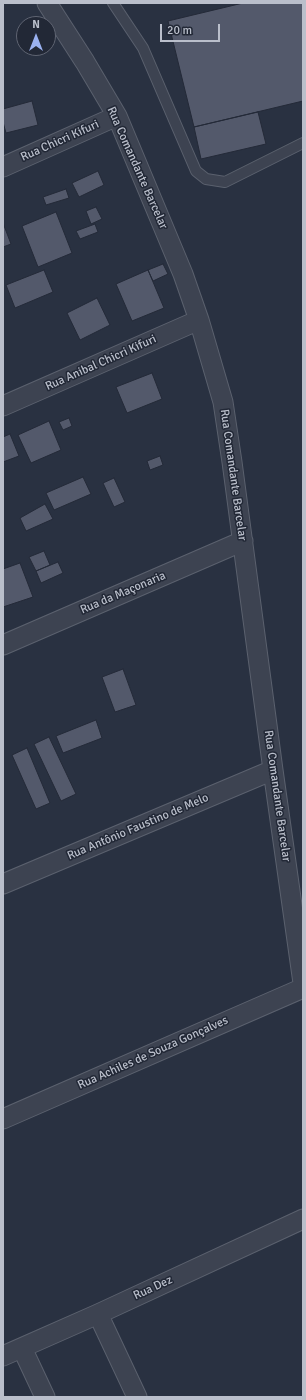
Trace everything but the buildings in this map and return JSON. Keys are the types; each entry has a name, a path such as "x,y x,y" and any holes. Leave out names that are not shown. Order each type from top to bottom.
{"street":[{"name":"Rua Comandante Barcelar","path":"47,3 86,62 117,116 183,274 199,320 223,402 303,983"},
{"name":"Rua Chicri Kifuri","path":"3,167 117,116"},
{"name":"Rua Anibal Chicri Kifuri","path":"3,406 199,320"},
{"name":"Rua da Maçonaria","path":"3,645 243,541"},
{"name":"Rua Antônio Faustino de Melo","path":"3,884 273,770"},
{"name":"Rua Achiles de Souza Gonçalves","path":"5,1112 303,988"},
{"name":"Rua Dez","path":"9,1349 98,1314 303,1219"},
{"path":"98,1314 137,1397"},
{"path":"9,1349 45,1397"}],"lane":[{"path":"113,3 143,48 196,171 206,179 225,182 303,143"}]}
